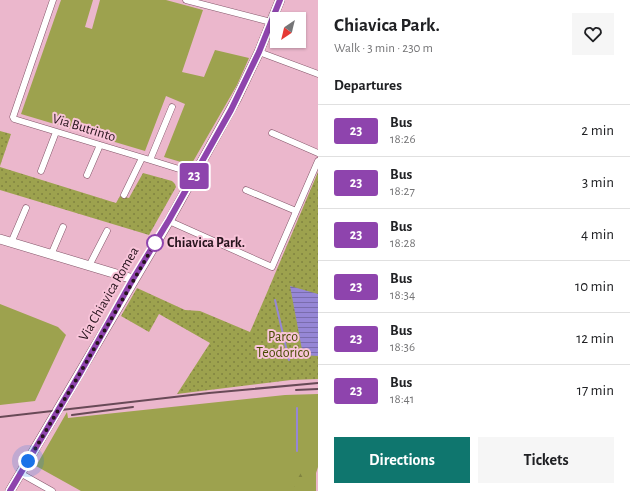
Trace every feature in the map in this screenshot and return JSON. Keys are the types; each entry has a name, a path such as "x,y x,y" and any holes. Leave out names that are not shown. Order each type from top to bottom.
{"street":[{"name":"Via Butrinto","path":"53,0 13,117 56,132 195,174"},
{"path":"186,0 270,22"},
{"name":"Via Chiavica Romea","path":"275,12 280,0"},
{"name":"Via Chiavica Romea","path":"10,491 195,174 237,98 259,52 270,24"},
{"path":"259,52 318,74"},
{"path":"150,160 172,107"},
{"path":"41,171 56,132"},
{"path":"272,133 318,153"},
{"path":"87,175 100,145"},
{"path":"124,195 142,158"},
{"path":"169,220 272,267 318,161"},
{"path":"246,190 296,211"},
{"path":"11,243 26,208"},
{"path":"51,255 62,227"},
{"path":"89,266 107,232"},
{"path":"0,239 133,279"},
{"path":"20,473 52,491"}],"green space":[{"path":"61,0 93,0 85,27 92,29 100,0 166,0 203,10 182,72 204,77 215,50 249,58 237,85 191,165 164,157 185,104 166,96 145,151 21,114"},
{"path":"0,131 11,134 0,166"},
{"path":"0,167 116,203 120,196 129,198 143,173 172,181 176,187 149,235 0,190"},
{"name":"Parco Teodorico","path":"318,172 318,379 291,380 177,394 210,343 159,314 149,332 121,316 137,288 185,310 200,311 250,332"},
{"path":"0,304 58,327 66,335 35,401 0,405"},
{"path":"318,394 318,467 316,473 316,491 81,491 36,466 67,412 68,418 285,395"},
{"path":"299,471 310,491 295,491 294,486"}],"shaded area":[{"path":"290,286 318,294 318,356 303,355"}],"waterway":[{"path":"275,300 289,360"},
{"path":"297,408 297,451"}],"railway":[{"path":"0,417 209,393 318,383"},
{"path":"296,390 318,389"},
{"path":"72,415 133,407"}],"bus line":[{"name":"23","path":"10,491 169,220 231,110 259,52 280,0"}],"place":[{"name":"Chiavica Park.","path":"155,243"}],"route":[{"path":"28,461 155,243"}]}
